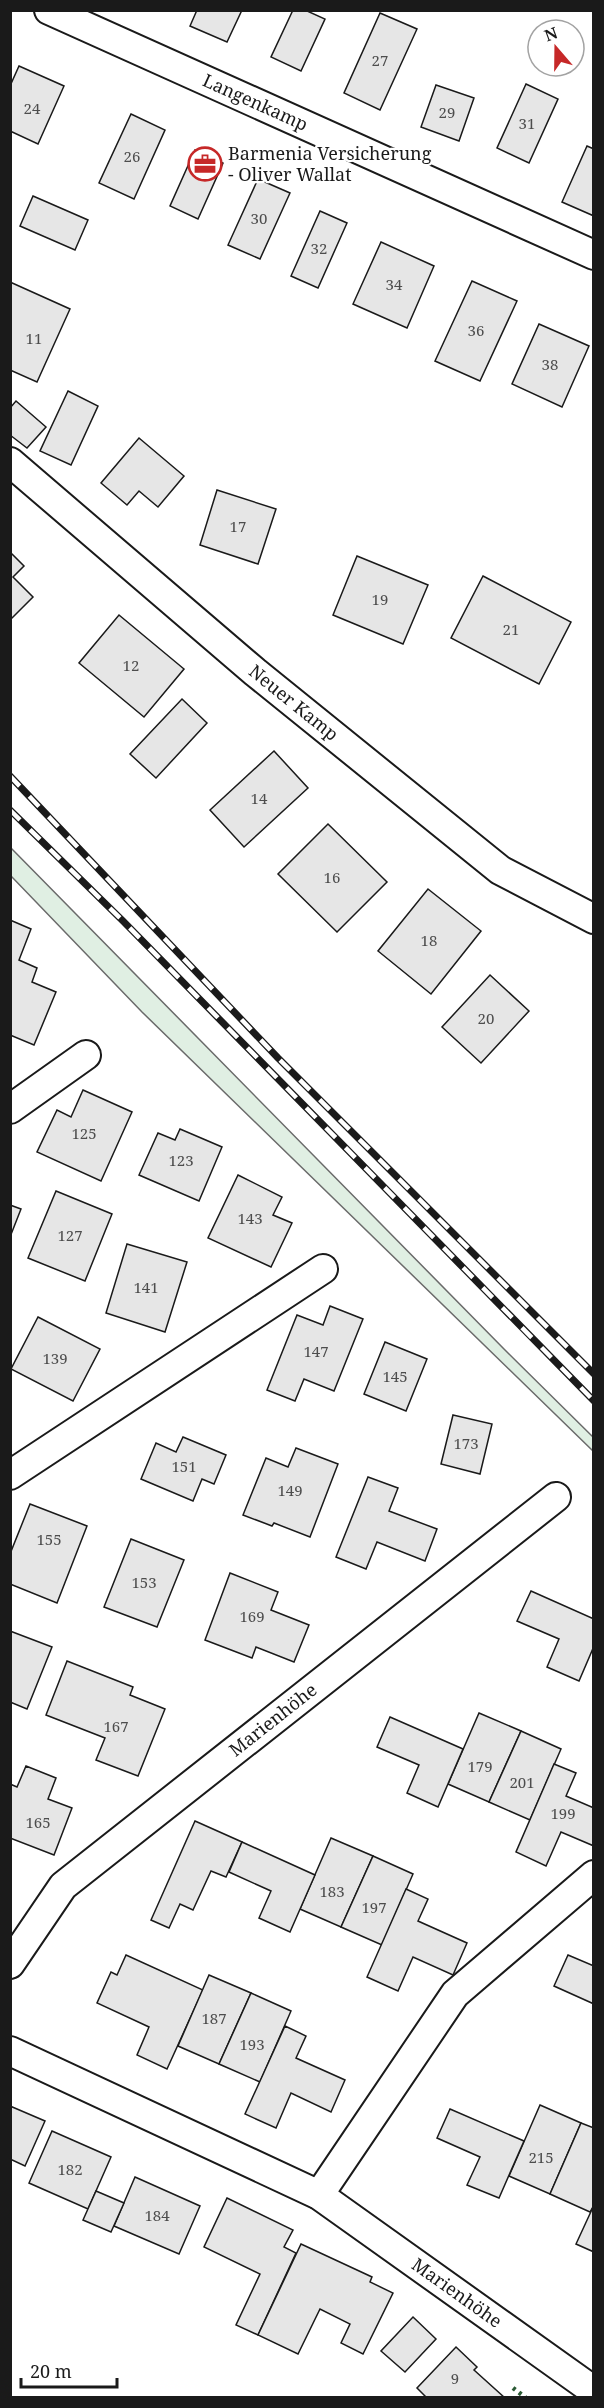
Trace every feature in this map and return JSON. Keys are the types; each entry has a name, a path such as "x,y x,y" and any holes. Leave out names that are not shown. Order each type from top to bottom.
{"street":[{"name":"Langenkamp","path":"49,10 594,255"},
{"name":"Neuer Kamp","path":"10,462 255,672 500,870 594,919"},
{"path":"10,1109 86,1054"},
{"path":"10,1475 323,1269"},
{"name":"Marienhöhe","path":"10,1964 63,1886 556,1497"},
{"path":"319,2195 455,1994 594,1875"},
{"name":"Marienhöhe","path":"10,2051 319,2195 594,2391"}],"green space":[{"path":"10,847 593,1437 593,1451 142,1012 11,876"}],"building":[{"path":"197,10 242,10 227,42 190,26"},
{"path":"293,10 305,10 325,19 301,71 271,57"},
{"path":"380,13 417,29 380,110 344,93"},
{"path":"19,66 64,86 38,144 10,131 10,86"},
{"path":"526,84 558,99 529,163 497,148"},
{"path":"436,85 474,98 459,141 421,127"},
{"path":"131,114 165,130 134,199 99,183"},
{"path":"587,146 594,149 594,216 562,202"},
{"path":"195,150 223,163 198,219 170,206"},
{"path":"258,179 290,193 260,259 228,245"},
{"path":"33,196 88,220 75,250 20,226"},
{"path":"320,211 347,223 318,288 291,276"},
{"path":"381,242 434,266 407,328 353,304"},
{"path":"472,281 517,301 480,381 435,361"},
{"path":"10,282 70,309 37,382 10,370"},
{"path":"539,324 589,346 562,407 512,384"},
{"path":"68,391 98,406 71,465 40,451"},
{"path":"16,401 46,427 27,448 10,435 10,408"},
{"path":"139,438 184,476 158,507 139,491 127,505 101,483"},
{"path":"217,490 276,509 258,564 200,545"},
{"path":"10,552 24,566 13,577 33,597 10,620"},
{"path":"357,556 428,585 403,644 333,615"},
{"path":"483,576 571,622 539,684 451,638"},
{"path":"119,615 184,669 144,717 79,663"},
{"path":"182,699 207,723 156,778 130,754"},
{"path":"274,751 308,788 244,847 210,810"},
{"path":"328,824 387,882 337,932 278,874"},
{"path":"428,889 481,931 431,994 378,951"},
{"path":"10,920 31,929 19,960 37,968 32,982 56,992 34,1045 10,1035"},
{"path":"490,975 529,1011 481,1063 442,1027"},
{"path":"83,1090 132,1112 101,1181 37,1152 57,1110 71,1117"},
{"path":"180,1129 222,1147 199,1201 139,1175 158,1133 175,1140"},
{"path":"238,1175 282,1197 273,1215 292,1223 271,1267 208,1238"},
{"path":"56,1191 112,1214 85,1281 28,1258"},
{"path":"10,1205 21,1209 10,1237"},
{"path":"127,1244 187,1262 165,1332 106,1313"},
{"path":"330,1306 363,1319 334,1391 304,1379 295,1401 267,1390 297,1315 323,1325"},
{"path":"38,1317 100,1349 73,1401 11,1369"},
{"path":"385,1342 427,1359 406,1411 364,1394"},
{"path":"453,1415 492,1424 480,1474 441,1464"},
{"path":"183,1437 226,1455 214,1484 202,1479 193,1501 141,1479 156,1443 176,1452"},
{"path":"296,1448 338,1464 310,1537 274,1523 272,1526 243,1515 266,1458 288,1467"},
{"path":"368,1477 398,1488 389,1511 437,1529 425,1561 377,1542 366,1569 336,1557"},
{"path":"30,1504 87,1526 57,1603 10,1584 10,1554"},
{"path":"131,1539 184,1560 157,1627 104,1607"},
{"path":"230,1573 278,1592 271,1610 309,1625 294,1662 256,1647 252,1658 205,1640"},
{"path":"531,1591 594,1619 594,1646 579,1681 547,1667 559,1639 517,1621"},
{"path":"10,1631 52,1647 27,1709 10,1702"},
{"path":"67,1661 133,1687 130,1695 165,1709 138,1776 96,1760 105,1738 46,1715"},
{"path":"479,1713 521,1731 489,1802 448,1784"},
{"path":"390,1717 463,1749 438,1807 407,1793 419,1765 377,1747"},
{"path":"521,1731 561,1749 530,1820 489,1802"},
{"path":"554,1764 576,1773 566,1796 594,1808 594,1846 561,1832 546,1866 516,1852"},
{"path":"26,1766 56,1778 48,1799 72,1808 54,1855 10,1838 10,1784 17,1787"},
{"path":"195,1821 242,1842 226,1877 211,1871 193,1910 180,1904 169,1928 151,1920"},
{"path":"331,1838 373,1856 341,1927 300,1909"},
{"path":"242,1842 315,1875 290,1932 259,1918 271,1891 229,1872"},
{"path":"373,1856 413,1874 382,1945 341,1927"},
{"path":"406,1889 428,1899 418,1921 467,1943 453,1975 413,1957 398,1991 367,1977"},
{"path":"126,1955 203,1990 167,2069 137,2055 149,2027 97,2003 111,1972 117,1975"},
{"path":"568,1955 594,1966 594,2004 554,1986"},
{"path":"209,1975 251,1993 219,2064 178,2046"},
{"path":"251,1993 291,2011 260,2082 219,2064"},
{"path":"285,2026 306,2036 296,2058 345,2080 331,2112 291,2093 276,2128 245,2114"},
{"path":"540,2105 581,2123 550,2194 509,2176"},
{"path":"10,2106 45,2121 25,2166 10,2159"},
{"path":"450,2109 524,2141 499,2198 467,2185 480,2157 437,2138"},
{"path":"581,2123 594,2128 594,2205 590,2212 550,2194"},
{"path":"52,2131 111,2157 88,2209 29,2183"},
{"path":"135,2177 200,2206 179,2254 114,2226"},
{"path":"96,2191 124,2203 111,2232 83,2220"},
{"path":"227,2198 293,2230 284,2247 296,2253 258,2335 236,2325 260,2274 204,2247"},
{"path":"594,2205 594,2252 576,2244"},
{"path":"301,2244 372,2277 370,2282 393,2293 363,2354 341,2343 350,2324 320,2309 298,2354 258,2335"},
{"path":"413,2317 436,2339 405,2372 381,2351"},
{"path":"456,2347 477,2367 474,2370 505,2398 427,2398 417,2388"}],"railway":[{"path":"10,776 278,1058 594,1374"},
{"path":"10,810 123,921 594,1401"}],"hedge":[{"path":"513,2388 526,2398"}],"place":[{"name":"Barmenia Versicherung - Oliver Wallat","path":"205,164"}]}
